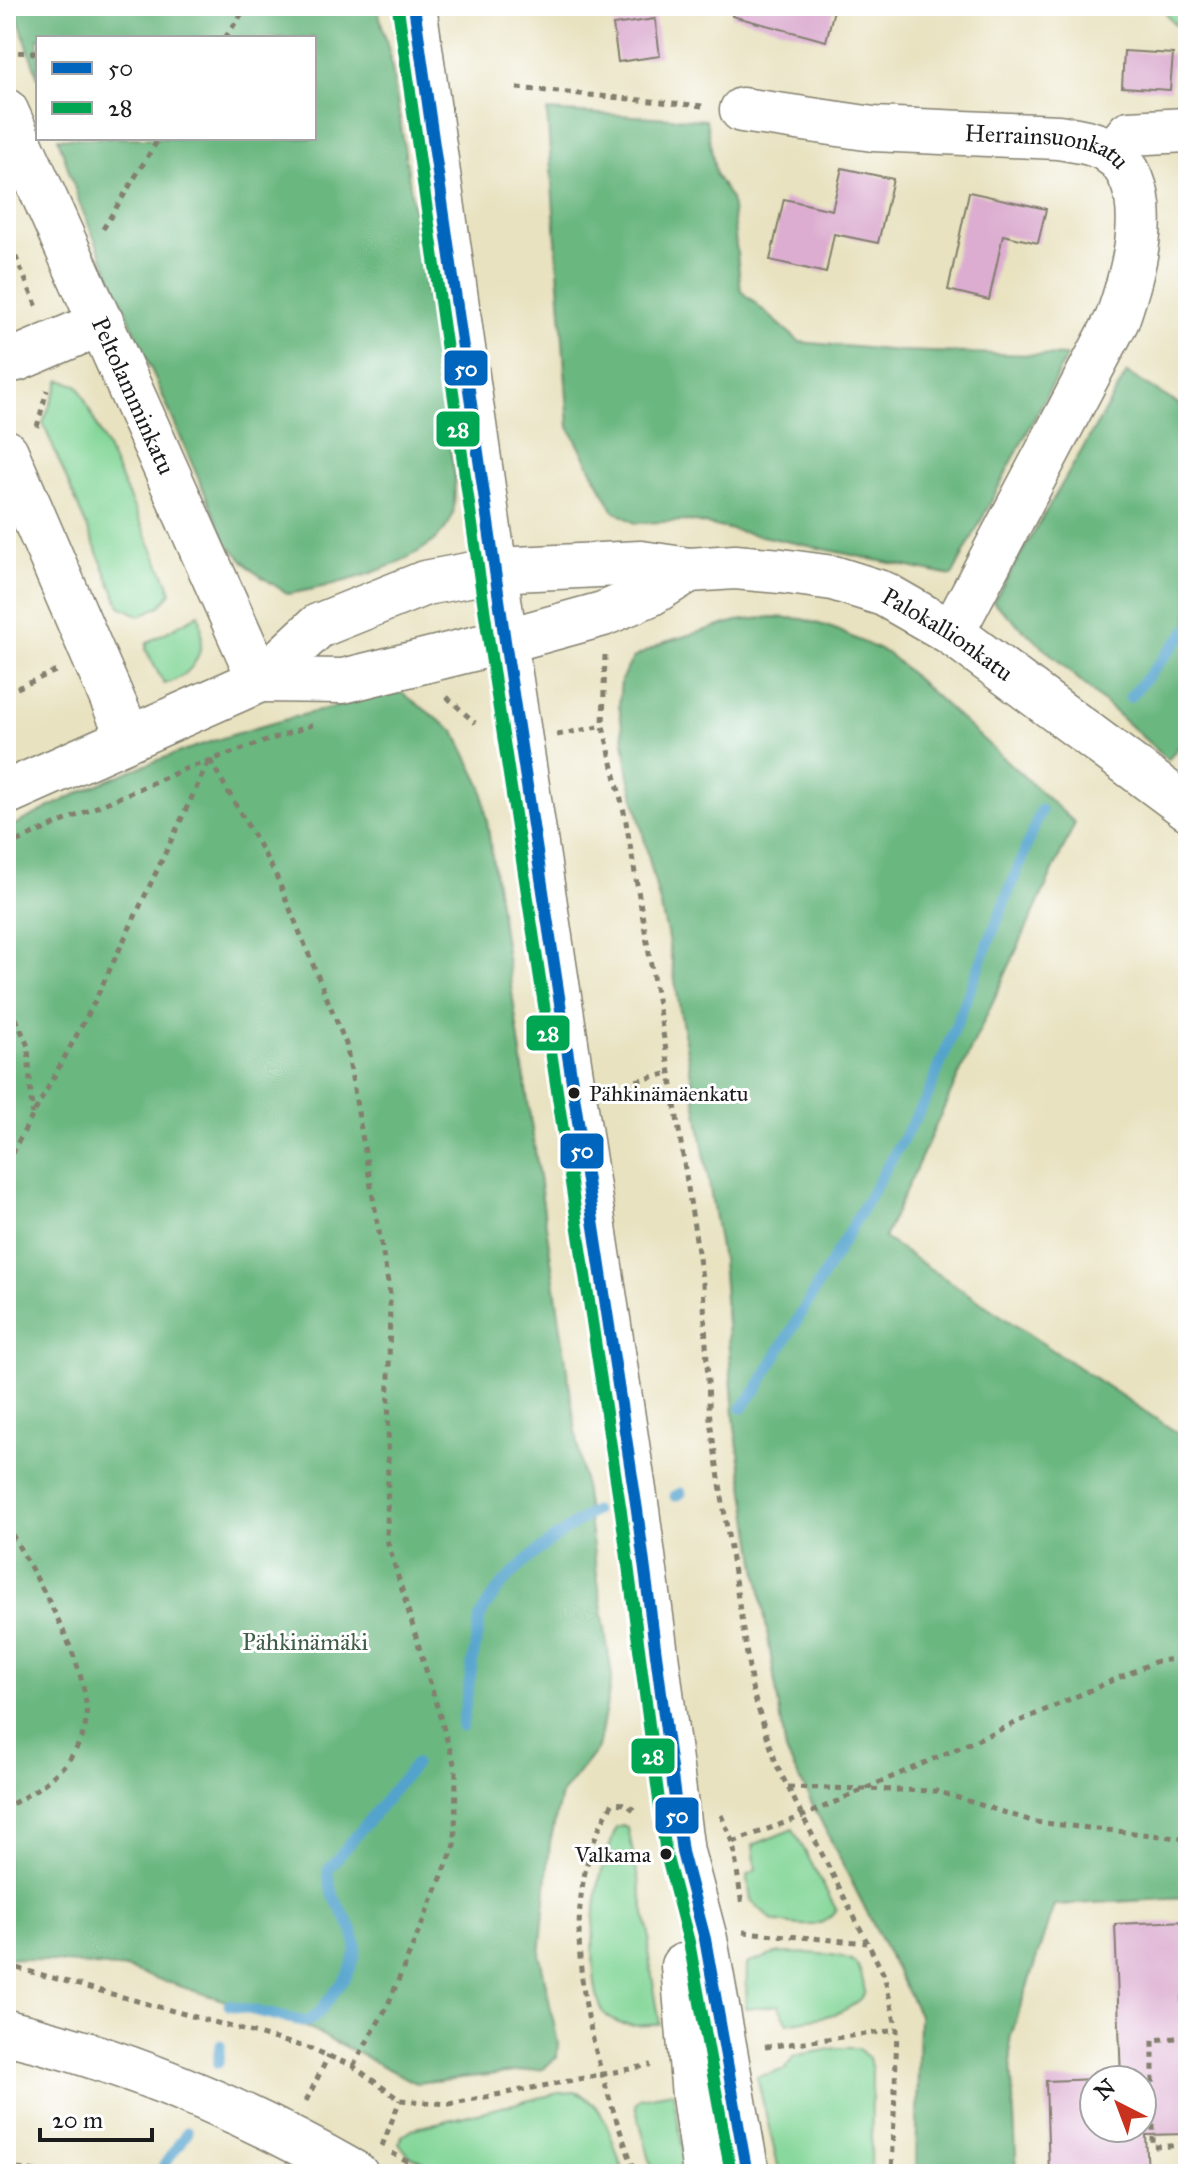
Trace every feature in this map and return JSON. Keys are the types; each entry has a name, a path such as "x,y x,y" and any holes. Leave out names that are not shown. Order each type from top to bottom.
{"street":[{"path":"414,6 505,641 576,1094 682,1852 705,1939 747,2174"},
{"name":"Herrainsuonkatu","path":"742,110 873,129 1058,137 1085,141 1112,154 1129,177 1139,227 1131,282 1117,320 952,633"},
{"name":"Peltolamminkatu","path":"6,111 260,680"},
{"path":"1112,154 1129,133 1187,130"},
{"path":"17,356 102,323"},
{"path":"24,447 147,730"},
{"name":"Palokallionkatu","path":"495,570 641,563 689,570 735,567 833,578 884,594 952,633 1182,792"},
{"path":"6,793 260,680 318,626 425,583 495,570"},
{"name":"Palokallionkatu","path":"505,641 603,614 650,594 689,570"},
{"path":"260,680 343,681 505,641"},
{"path":"682,1852 682,1956 694,2096 705,2174"},
{"path":"6,2032 88,2053 156,2077 288,2135 369,2161"}],"path":[{"path":"226,36 247,6"},
{"path":"6,52 36,53"},
{"path":"517,88 742,110"},
{"path":"6,234 17,356 66,370 47,387 37,427 24,447"},
{"path":"606,641 603,726 625,816 703,1284 710,1421 753,1693 777,1766 884,1975 897,2030 892,2174"},
{"path":"432,694 446,697 460,707 475,723 487,746 603,726"},
{"path":"6,846 185,769 323,722"},
{"path":"147,730 185,769"},
{"path":"6,1164 97,996 210,760"},
{"path":"210,760 275,873 346,1044 390,1294 387,1540 456,1770 455,1845 387,2007 353,2066"},
{"path":"6,996 28,1046 33,1116"},
{"path":"576,1094 670,1073"},
{"path":"6,1524 64,1632 87,1703 85,1728 71,1756 51,1779 6,1807"},
{"path":"733,1842 803,1816 1157,1661 1188,1658"},
{"path":"788,1787 936,1791 1035,1822 1188,1839"},
{"path":"636,1812 626,1804 613,1803 604,1817 586,1870 578,1923 580,1980 603,2075 636,2174"},
{"path":"716,1805 733,1842 743,1913"},
{"path":"742,1922 742,1945"},
{"path":"742,1932 867,1943"},
{"path":"6,1965 312,2049 353,2066 400,2100 449,2104 665,2062"},
{"path":"756,2048 897,2030"},
{"path":"1188,2037 1153,2040 1153,2147 1188,2145"},
{"path":"369,2161 400,2100"},
{"path":"6,2167 49,2174"}],"green space":[{"path":"14,6 377,6 390,55 455,479 452,517 442,533 425,547 380,570 288,594 253,571 226,542 81,207 59,140 316,140 316,36 36,36 36,72"},
{"path":"1160,6 1188,6 1188,41"},
{"path":"547,111 706,120 716,176 731,199 741,291 800,342 898,351 1067,356 952,576 690,521 635,523 613,510 569,427"},
{"path":"1127,373 1188,410 1188,735 1168,760 993,602"},
{"path":"60,380 77,385 81,391 168,583 171,593 160,606 140,616 120,606 43,423"},
{"path":"199,614 202,637 197,658 185,674 164,684 146,650 147,643"},
{"path":"772,617 803,619 832,628 889,654 1075,823 884,1238 1188,1440 1188,1898 1054,1905 1010,2039 1017,2174 916,2174 919,2015 786,1752 735,1428 722,1260 667,933 629,776 619,705 621,680 633,658 665,642 737,621"},
{"name":"Pähkinämäki","path":"401,692 455,732 482,787 612,1677 598,1748 561,1795 550,1842 540,1956 558,2043 557,2057 543,2069 416,2083 306,2027 127,1969 6,1957 6,829 93,786 214,740"},
{"path":"616,1828 628,1828 650,1939 648,1951 660,2024 632,2026 618,2023 606,2015 596,1989 593,1951 597,1894"},
{"path":"793,1829 836,1909 825,1921 817,1924 773,1921 751,1900 747,1875 756,1870 753,1845"},
{"path":"777,1953 848,1958 859,1968 865,1992 858,2001 841,2012 788,2023 778,2005 746,2009 747,1964"},
{"path":"836,2048 858,2048 869,2059 872,2070 871,2174 780,2174 757,2077 786,2069 794,2056"},
{"path":"575,2092 586,2097 602,2115 624,2174 452,2174 410,2156 399,2144 402,2136 412,2129 559,2093"},
{"path":"673,2092 687,2174 654,2174 635,2105 640,2098"}],"building":[{"path":"733,6 835,6 826,41 732,16"},
{"path":"655,19 660,56 618,62 613,25"},
{"path":"1124,51 1173,54 1170,90 1122,87"},
{"path":"842,168 893,179 878,243 834,234 826,273 770,260 784,199 832,210"},
{"path":"969,192 1046,209 1038,243 1003,235 989,300 948,290"},
{"path":"1188,1921 1188,1996 1181,1997 1186,2134 1158,2135 1158,2064 1120,2064 1115,1924"},
{"path":"1078,2080 1078,2144 1146,2144 1148,2174 1049,2174 1046,2081"}],"waterway":[{"path":"1130,697 1188,629"},
{"path":"742,1408 757,1389 927,1098 1041,810"},
{"path":"675,1496 681,1493"},
{"path":"462,1726 480,1617 515,1571 594,1511"},
{"path":"229,2005 306,2022 326,2003 350,1970 355,1953 355,1939 330,1887 328,1870 415,1764"},
{"path":"218,2063 220,2045"},
{"path":"158,2174 187,2132"}],"transit line":[{"name":"50","path":"414,6 505,641 637,1510 682,1852 705,1939 747,2174"},
{"name":"28","path":"398,8 489,643 621,1512 666,1854 689,1942 731,2174"}],"place":[{"name":"Pähkinämäenkatu","path":"574,1093"},
{"name":"Valkama","path":"666,1854"}]}
